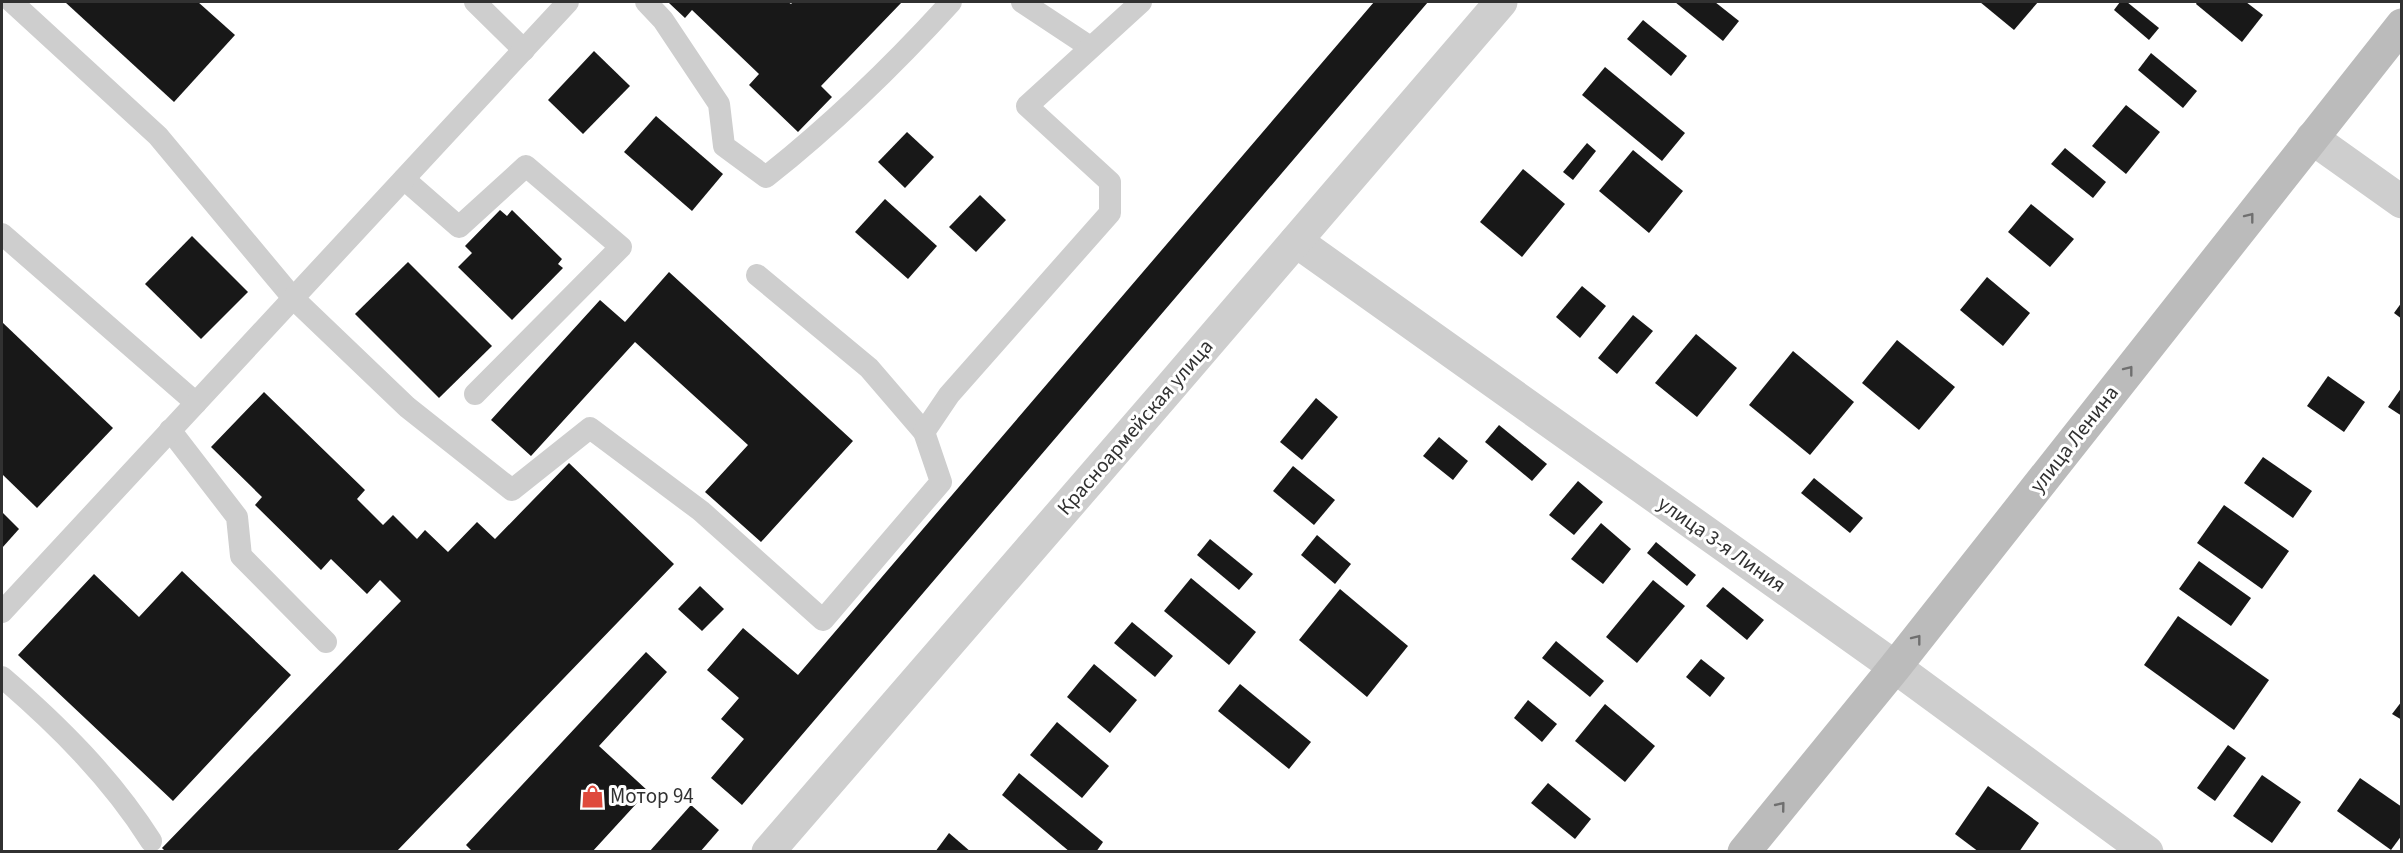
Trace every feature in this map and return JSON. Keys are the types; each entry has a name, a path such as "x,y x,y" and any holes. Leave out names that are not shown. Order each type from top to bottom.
{"main road":[{"name":"улица Ленина","path":"1744,852 1895,667 2402,25"}],"street":[{"name":"Красноармейская улица","path":"768,852 1501,2"},
{"path":"2312,138 2402,202"},
{"name":"улица 3-я Линия","path":"1296,241 1895,667 2146,852"}],"lane":[{"path":"12,2 158,136 293,298 406,407 512,490 590,428 701,511 823,620 941,482 924,432 869,368 757,275"},
{"path":"475,2 524,50"},
{"path":"2,612 568,2"},
{"path":"646,2 663,20 719,104 724,146 766,177 820,135 912,45 951,2"},
{"path":"1022,2 1090,47"},
{"path":"924,432 949,395 1110,213 1110,182 1027,106 1141,2"},
{"path":"404,179 459,227 526,166 621,247 474,394"},
{"path":"2,234 196,403"},
{"path":"170,430 237,517 241,556 326,642"},
{"path":"2,677 51,719 128,804 152,841"}],"building":[{"path":"65,2 198,2 235,35 174,102"},
{"path":"670,2 788,2 791,4 793,2 902,2 821,86 832,97 798,132 749,85 759,74 692,10 685,18"},
{"path":"1374,2 1428,2 742,805 711,778 744,739 721,719 739,698 707,670 743,628 798,675"},
{"path":"1675,2 1715,2 1739,21 1723,41"},
{"path":"1980,2 2038,2 2014,30"},
{"path":"2120,2 2127,2 2159,28 2149,40 2114,10"},
{"path":"2197,2 2246,2 2263,15 2242,42 2196,4"},
{"path":"1643,20 1687,56 1671,76 1627,39"},
{"path":"594,51 630,86 583,134 548,100"},
{"path":"2151,53 2197,91 2183,108 2138,70"},
{"path":"1605,67 1685,133 1662,161 1582,95"},
{"path":"2126,105 2160,132 2126,174 2092,146"},
{"path":"656,116 723,174 692,211 624,152"},
{"path":"907,132 934,157 905,188 878,162"},
{"path":"1587,143 1596,151 1573,180 1563,172"},
{"path":"2065,148 2106,182 2093,198 2051,164"},
{"path":"1633,150 1683,191 1649,233 1599,191"},
{"path":"1523,169 1565,204 1522,257 1480,222"},
{"path":"980,195 1006,220 976,252 949,227"},
{"path":"885,199 937,246 908,279 855,232"},
{"path":"2031,204 2074,239 2050,267 2008,232"},
{"path":"500,210 507,216 512,210 562,259 558,264 563,268 512,320 458,267 472,253 465,246"},
{"path":"192,236 248,292 201,339 145,284"},
{"path":"408,262 492,346 439,398 355,314"},
{"path":"669,272 853,441 761,542 705,492 748,445 635,342 531,456 491,420 600,300 625,322"},
{"path":"1987,277 2030,313 2003,346 1960,310"},
{"path":"1582,286 1606,306 1580,338 1556,317"},
{"path":"2402,302 2402,319 2394,313"},
{"path":"1633,315 1653,331 1617,374 1598,358"},
{"path":"2,322 113,428 37,508 2,474"},
{"path":"1696,334 1737,368 1697,417 1655,383"},
{"path":"1897,340 1955,387 1919,430 1862,383"},
{"path":"1793,351 1854,402 1810,455 1749,405"},
{"path":"2328,376 2365,402 2344,432 2307,406"},
{"path":"2402,387 2402,416 2388,407"},
{"path":"264,392 365,490 357,499 383,525 393,515 417,539 425,530 448,552 477,522 495,539 569,463 674,564 396,852 166,852 162,848 401,601 380,580 367,594 331,559 321,570 255,505 262,497 211,447"},
{"path":"1316,398 1338,417 1302,460 1280,442"},
{"path":"1499,425 1547,464 1532,481 1485,442"},
{"path":"1439,437 1468,461 1453,480 1423,456"},
{"path":"2263,457 2312,491 2293,518 2244,483"},
{"path":"1293,466 1335,500 1314,525 1273,491"},
{"path":"1814,478 1863,518 1850,533 1801,493"},
{"path":"1578,481 1603,502 1574,535 1549,515"},
{"path":"2224,505 2289,551 2262,589 2197,543"},
{"path":"2,512 19,529 2,548"},
{"path":"1601,523 1631,549 1603,584 1571,559"},
{"path":"1317,535 1351,564 1335,584 1301,555"},
{"path":"1210,539 1253,574 1239,590 1197,555"},
{"path":"1656,542 1696,575 1687,586 1647,553"},
{"path":"2199,561 2251,598 2231,626 2179,589"},
{"path":"182,571 291,675 173,801 18,655 94,574 139,617"},
{"path":"1191,578 1256,632 1229,665 1164,611"},
{"path":"1653,580 1685,606 1637,663 1606,637"},
{"path":"700,586 724,609 702,631 678,609"},
{"path":"1723,587 1764,620 1747,640 1706,606"},
{"path":"1340,589 1408,646 1367,697 1299,640"},
{"path":"2178,616 2269,680 2234,730 2144,665"},
{"path":"1132,622 1173,656 1155,677 1114,643"},
{"path":"1556,641 1604,681 1590,697 1542,658"},
{"path":"646,652 667,672 599,746 648,791 592,852 473,852 466,845"},
{"path":"1701,659 1725,678 1710,697 1686,677"},
{"path":"1094,664 1137,700 1110,733 1067,697"},
{"path":"1240,684 1311,742 1289,769 1218,711"},
{"path":"1528,700 1557,724 1542,742 1514,718"},
{"path":"2402,701 2402,720 2392,714"},
{"path":"1605,704 1655,746 1625,782 1575,741"},
{"path":"1057,722 1109,766 1082,798 1030,755"},
{"path":"2228,745 2246,758 2215,801 2197,788"},
{"path":"1019,773 1103,842 1096,852 1070,852 1002,795"},
{"path":"2262,775 2301,802 2272,843 2233,816"},
{"path":"2360,778 2402,807 2402,835 2391,850 2337,811"},
{"path":"1548,783 1591,819 1575,839 1531,803"},
{"path":"1988,786 2039,823 2019,852 1979,852 1955,834"},
{"path":"691,805 719,830 700,852 649,852"},
{"path":"949,833 971,852 935,852"}],"place":[{"name":"Мотор 94","path":"592,796"}]}
